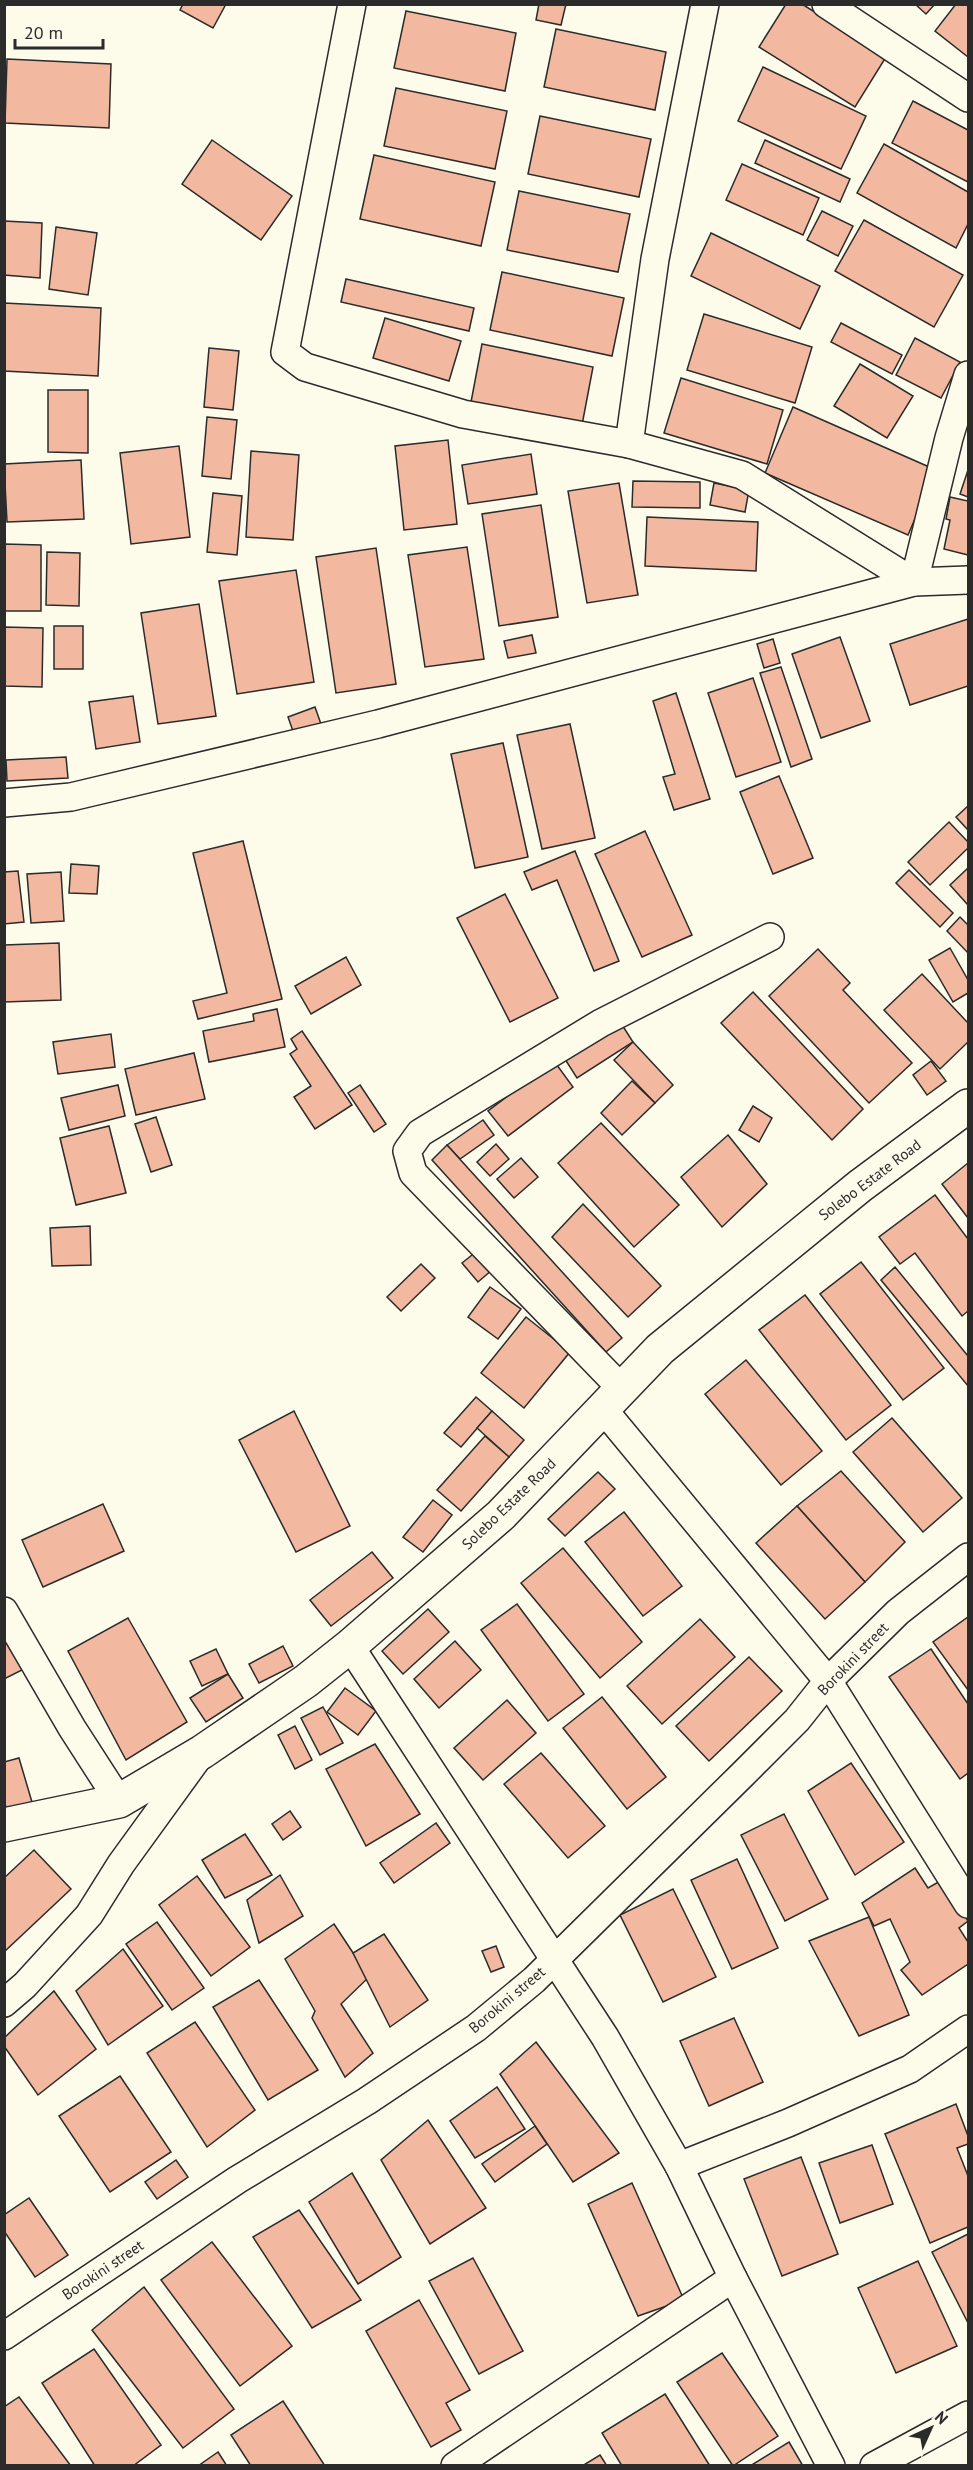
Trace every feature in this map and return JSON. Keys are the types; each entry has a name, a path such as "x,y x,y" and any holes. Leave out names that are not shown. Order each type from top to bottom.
{"street":[{"path":"352,4 285,352 306,367 463,414 629,444 742,475 914,582"},
{"path":"629,444 655,259 705,4"},
{"path":"826,4 969,98"},
{"path":"914,582 949,438 969,375"},
{"path":"4,803 71,797 378,724 914,582 969,580"},
{"path":"770,937 601,1023 420,1133 407,1151 413,1173 612,1399 828,1681 969,1904"},
{"name":"Solebo Estate Road","path":"4,1825 119,1801 202,1752 306,1681 350,1646 501,1515 660,1349 850,1194 969,1106"},
{"name":"Borokini street","path":"4,2336 237,2180 368,2101 466,2034 534,1980 797,1720 828,1681 898,1612 969,1557"},
{"path":"4,1611 72,1728 119,1801"},
{"path":"350,1646 605,2037 680,2166 733,2278 831,2466"},
{"path":"4,2002 25,1985 89,1915 121,1864 202,1752"},
{"path":"680,2166 788,2123 910,2070 969,2029"},
{"path":"455,2466 733,2278"},
{"path":"874,2466 969,2415"}],"building":[{"path":"183,4 226,4 213,28 180,10"},
{"path":"539,4 566,4 561,25 536,20"},
{"path":"786,4 802,4 886,57 855,107 759,47"},
{"path":"915,4 935,4 926,14"},
{"path":"956,4 968,4 968,57 935,31"},
{"path":"406,11 516,33 505,91 394,68"},
{"path":"556,29 666,52 655,110 544,87"},
{"path":"7,59 111,64 109,128 5,123"},
{"path":"763,67 866,116 841,169 738,121"},
{"path":"396,88 507,111 495,169 384,146"},
{"path":"913,101 968,130 968,182 892,143"},
{"path":"540,116 651,139 639,197 528,174"},
{"path":"212,140 292,196 261,240 182,184"},
{"path":"765,140 850,179 840,202 755,163"},
{"path":"884,144 968,192 968,224 956,248 857,193"},
{"path":"374,155 495,182 481,246 360,219"},
{"path":"742,164 819,198 803,235 726,200"},
{"path":"519,191 630,214 618,272 507,250"},
{"path":"822,211 853,226 838,256 807,240"},
{"path":"864,220 963,275 934,327 835,271"},
{"path":"4,221 42,223 40,278 4,275"},
{"path":"56,227 97,233 88,295 49,289"},
{"path":"711,233 820,286 800,329 691,276"},
{"path":"502,272 624,298 612,356 490,330"},
{"path":"346,279 474,308 469,331 341,302"},
{"path":"4,303 101,308 98,376 4,371"},
{"path":"704,314 812,347 795,403 687,370"},
{"path":"385,318 461,341 449,381 373,358"},
{"path":"841,323 902,355 892,374 831,342"},
{"path":"915,338 960,362 941,398 896,375"},
{"path":"482,344 593,367 582,425 471,402"},
{"path":"209,348 239,351 233,410 204,407"},
{"path":"860,364 913,396 887,438 834,406"},
{"path":"681,378 783,410 767,464 664,433"},
{"path":"48,390 88,390 88,453 48,452"},
{"path":"793,407 936,470 908,535 765,473"},
{"path":"207,417 237,420 231,479 202,476"},
{"path":"448,440 457,524 404,530 395,446"},
{"path":"179,446 190,537 131,544 120,453"},
{"path":"251,451 299,455 293,540 246,537"},
{"path":"531,454 537,494 468,504 462,465"},
{"path":"81,460 84,519 7,522 4,464"},
{"path":"968,470 968,497 960,494"},
{"path":"633,481 700,482 700,508 632,507"},
{"path":"619,483 638,595 587,603 568,491"},
{"path":"714,483 749,490 745,512 710,505"},
{"path":"213,493 242,496 237,555 207,552"},
{"path":"950,497 968,501 968,555 944,549 950,520 946,519"},
{"path":"541,505 558,617 499,626 482,514"},
{"path":"647,517 758,522 756,571 645,566"},
{"path":"4,544 41,545 41,611 4,611"},
{"path":"467,547 484,659 425,667 408,555"},
{"path":"376,548 396,684 336,693 316,557"},
{"path":"47,552 80,553 79,606 46,605"},
{"path":"296,570 314,682 237,694 219,581"},
{"path":"199,604 216,716 158,724 141,613"},
{"path":"968,619 968,686 910,705 890,644"},
{"path":"54,626 83,626 83,669 54,669"},
{"path":"4,627 43,628 42,687 4,686"},
{"path":"532,635 536,653 508,658 504,641"},
{"path":"840,637 870,721 821,738 792,654"},
{"path":"773,639 780,663 764,668 757,644"},
{"path":"781,667 812,759 791,767 760,673"},
{"path":"753,678 781,762 736,777 708,693"},
{"path":"676,693 710,799 674,810 663,777 675,774 653,701"},
{"path":"133,696 140,742 96,749 89,702"},
{"path":"315,707 321,724 294,734 288,717"},
{"path":"570,724 595,838 542,849 517,735"},
{"path":"503,743 528,857 475,868 451,754"},
{"path":"66,757 68,778 7,781 6,760"},
{"path":"779,776 813,858 773,874 740,792"},
{"path":"968,806 968,830 956,817"},
{"path":"949,822 968,842 968,848 930,885 908,862"},
{"path":"645,831 692,935 642,957 595,854"},
{"path":"243,841 282,999 198,1019 193,1001 227,993 193,853"},
{"path":"575,851 619,961 594,971 557,880 532,890 524,872"},
{"path":"71,864 99,866 97,894 69,893"},
{"path":"968,868 968,905 950,885"},
{"path":"909,870 953,913 940,927 896,883"},
{"path":"18,871 24,922 4,924 4,872"},
{"path":"61,872 64,921 31,923 27,874"},
{"path":"505,894 558,998 510,1022 457,918"},
{"path":"960,917 968,925 968,953 947,931"},
{"path":"59,943 61,1000 4,1002 4,945"},
{"path":"950,948 968,980 968,993 953,1002 929,960"},
{"path":"818,949 850,983 843,990 912,1063 869,1103 769,996"},
{"path":"346,957 361,985 311,1014 295,986"},
{"path":"922,974 968,1023 968,1042 940,1069 884,1010"},
{"path":"753,992 863,1109 832,1140 721,1023"},
{"path":"277,1009 285,1047 209,1062 203,1031 254,1021 253,1014"},
{"path":"619,1020 633,1042 577,1078 563,1056"},
{"path":"302,1031 352,1105 315,1129 294,1097 311,1086 290,1054 297,1049 291,1039"},
{"path":"111,1034 115,1067 58,1074 53,1042"},
{"path":"633,1042 673,1085 655,1103 614,1060"},
{"path":"194,1053 205,1099 136,1115 125,1069"},
{"path":"554,1061 573,1087 508,1136 488,1111"},
{"path":"931,1061 946,1081 927,1095 913,1075"},
{"path":"632,1081 655,1103 622,1135 601,1113"},
{"path":"118,1085 125,1116 69,1130 61,1098"},
{"path":"360,1085 386,1124 374,1132 348,1093"},
{"path":"753,1106 772,1118 759,1142 739,1130"},
{"path":"156,1117 172,1165 151,1172 135,1124"},
{"path":"483,1120 494,1135 460,1159 447,1145"},
{"path":"601,1123 679,1205 634,1247 558,1163"},
{"path":"109,1126 126,1193 76,1205 60,1138"},
{"path":"728,1135 767,1184 722,1227 681,1177"},
{"path":"496,1144 509,1159 490,1176 477,1162"},
{"path":"447,1145 622,1338 606,1352 432,1160"},
{"path":"521,1158 538,1177 514,1198 497,1179"},
{"path":"968,1163 968,1218 942,1184"},
{"path":"935,1195 968,1239 968,1311 962,1316 915,1253 900,1264 879,1237"},
{"path":"583,1204 661,1286 628,1317 552,1237"},
{"path":"90,1226 91,1265 52,1266 50,1228"},
{"path":"477,1251 492,1270 478,1282 462,1263"},
{"path":"861,1262 944,1368 903,1400 820,1294"},
{"path":"421,1264 435,1278 401,1311 387,1297"},
{"path":"895,1267 968,1356 968,1386 881,1280"},
{"path":"490,1287 521,1309 498,1339 468,1317"},
{"path":"805,1295 891,1405 846,1440 759,1330"},
{"path":"526,1317 570,1352 524,1408 481,1373"},
{"path":"746,1360 822,1451 781,1485 705,1394"},
{"path":"476,1397 492,1411 461,1447 444,1433"},
{"path":"294,1411 350,1526 296,1552 239,1440"},
{"path":"492,1411 524,1440 509,1457 477,1428"},
{"path":"892,1418 962,1498 923,1532 853,1452"},
{"path":"485,1436 509,1457 461,1511 437,1490"},
{"path":"841,1471 905,1542 865,1582 797,1506"},
{"path":"598,1472 615,1489 565,1536 548,1519"},
{"path":"433,1500 452,1515 423,1552 403,1537"},
{"path":"103,1504 124,1551 43,1587 22,1540"},
{"path":"797,1506 865,1582 825,1619 756,1543"},
{"path":"624,1512 682,1586 643,1616 585,1542"},
{"path":"563,1548 642,1642 600,1678 521,1583"},
{"path":"372,1552 393,1578 331,1626 310,1600"},
{"path":"517,1604 584,1694 548,1721 481,1630"},
{"path":"428,1609 449,1632 403,1674 382,1651"},
{"path":"968,1617 968,1690 933,1642"},
{"path":"128,1618 187,1722 126,1760 68,1651"},
{"path":"700,1619 735,1657 662,1724 627,1686"},
{"path":"10,1639 26,1668 4,1679 4,1643"},
{"path":"455,1641 481,1670 439,1708 414,1679"},
{"path":"283,1646 293,1666 259,1683 249,1664"},
{"path":"216,1649 228,1674 202,1686 190,1661"},
{"path":"931,1649 968,1704 968,1773 960,1779 889,1677"},
{"path":"749,1657 782,1691 709,1761 676,1726"},
{"path":"228,1674 243,1698 206,1722 190,1698"},
{"path":"345,1688 376,1711 358,1735 327,1712"},
{"path":"602,1697 666,1777 627,1809 563,1728"},
{"path":"507,1700 536,1733 483,1780 454,1748"},
{"path":"323,1707 343,1743 320,1755 301,1718"},
{"path":"295,1726 312,1760 295,1769 278,1735"},
{"path":"375,1744 420,1814 366,1846 326,1769"},
{"path":"541,1753 605,1826 568,1858 504,1784"},
{"path":"19,1758 34,1809 9,1816 4,1801 4,1762"},
{"path":"851,1763 904,1842 855,1875 808,1791"},
{"path":"290,1811 301,1827 283,1840 272,1824"},
{"path":"784,1814 828,1899 785,1921 741,1835"},
{"path":"436,1823 450,1843 394,1883 380,1863"},
{"path":"245,1834 272,1875 225,1898 202,1860"},
{"path":"34,1850 71,1889 4,1952 4,1878"},
{"path":"737,1859 778,1948 732,1969 691,1880"},
{"path":"915,1868 928,1888 942,1880 968,1921 959,1928 968,1942 968,1964 922,1995 901,1970 910,1962 890,1919 874,1926 862,1903"},
{"path":"280,1875 303,1916 259,1943 247,1900"},
{"path":"197,1876 250,1947 211,1976 159,1905"},
{"path":"673,1889 716,1977 663,2002 620,1915"},
{"path":"869,1917 909,2015 859,2036 809,1941"},
{"path":"157,1922 204,1988 172,2010 126,1944"},
{"path":"334,1924 369,1977 341,2004 373,2053 345,2077 312,2018 315,2011 285,1959"},
{"path":"384,1934 428,2000 390,2027 353,1953"},
{"path":"496,1946 504,1967 491,1972 482,1951"},
{"path":"123,1949 163,2006 108,2045 76,1991"},
{"path":"259,1980 318,2070 268,2100 213,2007"},
{"path":"54,1991 96,2049 38,2095 4,2046 4,2038"},
{"path":"734,2018 763,2082 709,2106 680,2041"},
{"path":"195,2022 255,2110 207,2147 147,2053"},
{"path":"536,2042 619,2153 573,2182 500,2074"},
{"path":"120,2076 171,2152 110,2192 59,2116"},
{"path":"497,2087 525,2129 475,2158 450,2121"},
{"path":"956,2104 968,2136 968,2144 957,2148 968,2176 968,2227 930,2243 885,2134"},
{"path":"428,2120 486,2208 430,2244 381,2160"},
{"path":"535,2126 547,2144 495,2182 482,2164"},
{"path":"872,2145 893,2204 840,2223 819,2163"},
{"path":"801,2157 838,2254 782,2276 744,2179"},
{"path":"176,2160 188,2177 157,2199 145,2182"},
{"path":"352,2173 401,2257 358,2284 309,2202"},
{"path":"632,2183 684,2300 638,2316 588,2204"},
{"path":"29,2198 68,2255 35,2277 4,2231 4,2215"},
{"path":"299,2210 361,2300 312,2328 253,2237"},
{"path":"968,2234 968,2323 932,2252"},
{"path":"212,2242 292,2346 240,2386 161,2280"},
{"path":"473,2258 523,2351 479,2374 429,2281"},
{"path":"918,2261 957,2346 896,2373 858,2288"},
{"path":"144,2287 234,2409 183,2448 92,2330"},
{"path":"419,2300 470,2390 446,2403 461,2430 431,2447 366,2331"},
{"path":"94,2349 161,2445 133,2466 95,2466 42,2383"},
{"path":"722,2353 778,2436 733,2466 677,2382"},
{"path":"665,2394 710,2466 622,2466 602,2433"},
{"path":"19,2397 71,2466 4,2466 4,2407"},
{"path":"283,2401 325,2466 251,2466 231,2435"},
{"path":"789,2442 803,2466 750,2466"},
{"path":"218,2452 227,2466 198,2466"},
{"path":"600,2455 607,2466 582,2466"}]}
